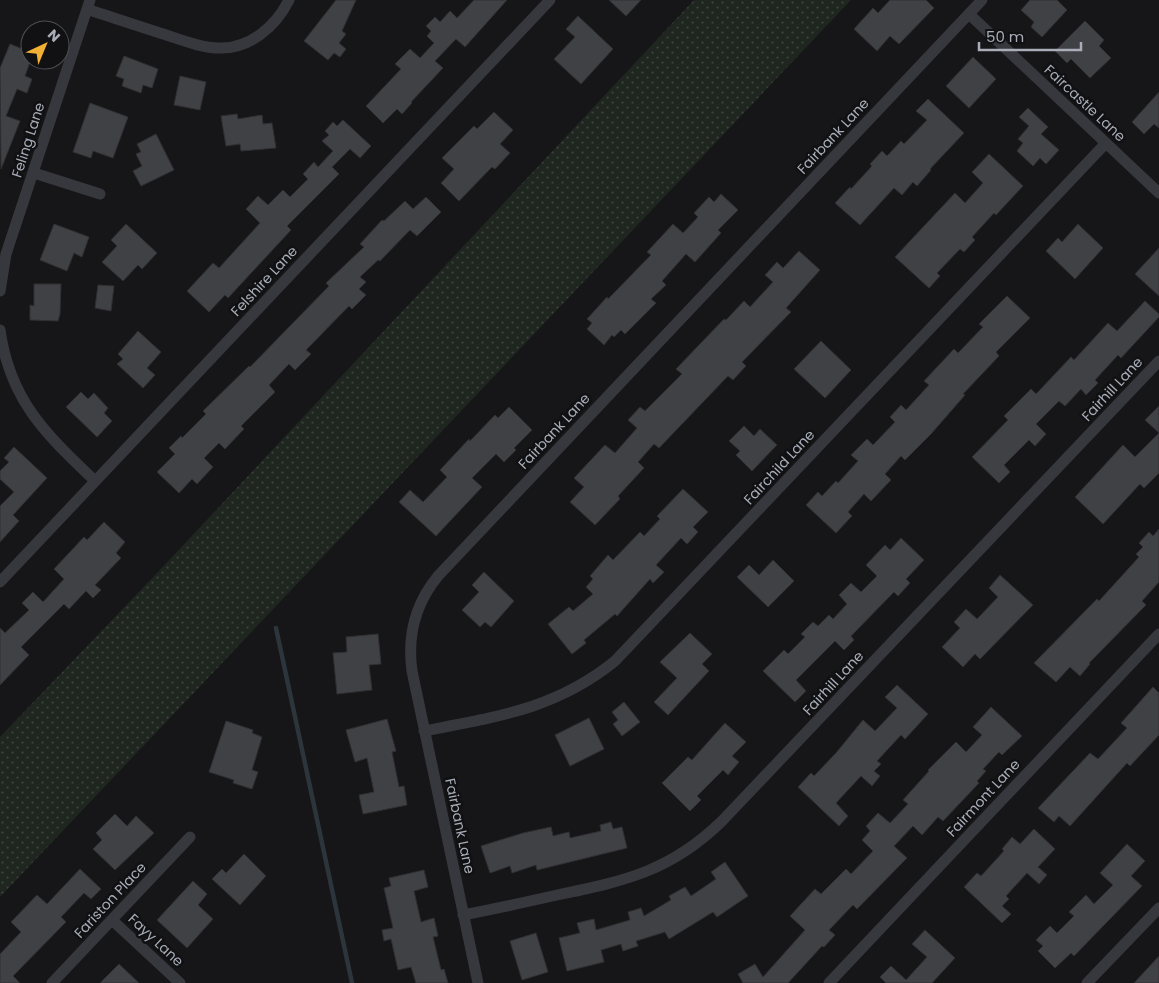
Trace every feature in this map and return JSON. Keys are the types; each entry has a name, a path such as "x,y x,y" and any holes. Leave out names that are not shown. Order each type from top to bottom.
{"street":[{"path":"88,4 185,41 220,48 238,46 261,34 275,21 289,0"},
{"name":"Felshire Lane","path":"0,582 550,0"},
{"name":"Fairbank Lane","path":"478,983 412,671 410,639 417,610 432,584 982,0"},
{"name":"Feling Lane","path":"0,291 6,254 88,4"},
{"name":"Faircastle Lane","path":"969,14 1159,193"},
{"name":"Fairchild Lane","path":"424,731 534,707 582,685 615,661 1106,143"},
{"path":"34,173 100,194"},
{"path":"0,330 7,365 27,408 46,433 95,481"},
{"name":"Fairhill Lane","path":"463,915 628,879 672,860 702,840 1159,361"},
{"name":"Fairmont Lane","path":"829,983 1159,634"},
{"name":"Fariston Place","path":"52,983 190,837"},
{"path":"1088,983 1159,908"},
{"name":"Fayy Lane","path":"112,920 180,983"}],"shaded area":[{"path":"694,0 851,0 0,897 0,737 159,571"}],"building":[{"path":"336,0 356,0 342,31 346,34 339,43 346,49 340,57 334,53 328,60 304,41"},
{"path":"474,0 507,0 465,47 456,39 435,61 443,68 402,114 397,109 383,123 366,106 401,69 395,64 410,49 420,58 434,43 427,36 431,31 426,26 435,17 440,22 450,11 457,18"},
{"path":"609,0 641,0 626,16"},
{"path":"890,0 926,0 934,8 899,44 890,36 877,51 854,29 873,8 878,13"},
{"path":"1030,0 1057,0 1067,10 1042,37 1031,27 1034,22 1021,10"},
{"path":"578,16 613,49 581,84 554,59 575,37 566,29"},
{"path":"1085,21 1104,40 1099,46 1111,58 1090,78 1071,59 1067,63 1055,51"},
{"path":"10,44 20,48 20,70 27,70 25,76 32,79 27,93 17,89 6,116 20,121 1,169 0,68"},
{"path":"124,56 158,69 152,88 143,85 141,93 122,86 124,79 116,76"},
{"path":"973,57 996,79 969,108 946,86"},
{"path":"180,76 206,82 200,110 174,105"},
{"path":"1159,92 1159,128 1154,124 1144,134 1132,122"},
{"path":"928,99 964,133 930,169 917,186 913,182 902,195 894,188 860,225 835,203 872,166 870,164 882,151 887,156 901,141 904,144 927,120 916,111"},
{"path":"90,103 128,117 113,158 93,151 91,158 73,152"},
{"path":"1028,108 1048,127 1041,134 1059,150 1046,164 1040,158 1033,166 1017,151 1023,143 1018,139 1029,126 1019,117"},
{"path":"494,112 513,130 500,144 510,153 495,169 492,167 459,201 441,183 454,169 442,158 474,126 477,129"},
{"path":"237,114 238,119 262,115 263,124 272,123 276,148 241,151 240,144 226,146 221,116"},
{"path":"343,120 371,146 360,158 350,149 332,167 339,174 287,226 291,230 228,298 225,295 209,312 187,291 213,263 219,268 260,223 246,209 258,196 268,205 283,190 290,197 308,179 303,174 314,162 318,167 333,151 322,141 329,135 325,131 333,122 337,126"},
{"path":"156,134 174,170 141,186 133,171 142,166 136,154 141,152 137,144"},
{"path":"989,154 1023,186 972,237 975,240 964,252 960,249 937,273 940,276 929,288 895,257 955,193 965,203 983,183 972,172"},
{"path":"721,194 738,210 718,230 721,233 695,262 686,254 662,281 666,285 651,299 656,303 625,334 621,330 614,337 612,335 604,345 587,329 592,323 587,319 651,255 647,252 673,224 683,233 698,217 694,213 709,197 714,202"},
{"path":"426,197 441,212 417,236 410,230 380,261 378,260 360,277 366,282 359,289 366,295 352,309 349,306 306,350 311,354 295,370 289,364 269,385 275,392 241,426 244,429 225,449 219,443 204,458 213,467 197,484 192,479 179,493 157,472 175,454 169,448 206,414 203,411 250,367 329,286 326,283 364,247 360,244 382,220 384,221 405,201 413,209"},
{"path":"54,224 89,237 82,257 74,253 67,271 40,260"},
{"path":"126,224 157,253 142,269 138,265 123,281 102,262 117,246 111,240"},
{"path":"1078,224 1103,248 1075,279 1046,251 1058,238 1062,242"},
{"path":"1159,248 1159,296 1135,274"},
{"path":"799,251 820,270 786,308 791,312 742,362 746,366 733,380 728,376 659,448 654,444 638,462 644,468 618,496 620,499 595,525 570,502 584,487 574,478 605,445 615,453 637,428 628,420 640,407 645,411 682,374 676,369 724,319 726,320 744,301 750,307 773,282 765,275 777,262 783,268"},
{"path":"34,284 61,284 58,321 30,320 30,305 34,306"},
{"path":"98,285 114,286 111,311 95,308"},
{"path":"1007,296 1030,318 996,352 999,356 963,394 965,395 931,434 905,460 901,456 885,474 891,480 871,501 864,494 848,512 852,516 836,533 806,505 818,492 822,496 836,481 838,483 858,461 851,455 867,439 873,445 895,422 890,417 901,405 906,410 929,385 924,381 954,349 958,353 983,327 979,324"},
{"path":"1145,301 1159,314 1159,317 1121,358 1118,355 1095,380 1098,383 1086,395 1081,389 1065,406 1059,401 1036,424 1046,434 1035,446 1029,440 1004,465 1010,472 999,483 972,457 1008,420 1004,416 1031,389 1036,394 1071,357 1074,360 1108,323 1117,331"},
{"path":"138,331 161,352 147,368 155,375 143,388 117,364 123,359 118,354"},
{"path":"821,341 851,370 825,398 794,369"},
{"path":"81,392 88,399 94,393 108,408 104,413 112,421 97,437 66,407"},
{"path":"1159,406 1159,433 1145,420"},
{"path":"509,407 532,430 514,448 516,450 504,462 496,454 472,478 482,487 436,536 399,502 410,490 423,502 447,477 440,470 495,415 498,418"},
{"path":"744,426 754,436 760,429 777,445 752,471 736,455 740,451 729,441"},
{"path":"1159,433 1159,473 1144,488 1140,484 1103,524 1075,497 1123,445 1135,457"},
{"path":"14,447 47,478 13,515 19,521 0,542 0,506 14,492 0,479 0,471 9,462 4,458"},
{"path":"683,489 708,512 693,527 698,532 687,544 681,538 656,565 664,572 653,583 650,579 617,616 615,614 584,640 586,643 572,654 548,624 569,607 573,611 593,594 586,587 593,579 590,576 608,555 613,560 640,532 644,536 660,519 657,516"},
{"path":"104,522 125,542 116,553 121,558 95,585 101,590 93,598 86,591 69,609 64,604 21,647 29,655 0,685 0,628 5,633 29,610 22,603 33,592 43,602 64,579 54,569 84,537 87,540"},
{"path":"1159,529 1159,582 1142,601 1146,605 1089,663 1080,676 1070,667 1056,682 1034,663 1097,599 1099,601 1139,557 1136,554 1143,547 1139,543 1149,532 1153,536"},
{"path":"901,538 924,560 906,579 910,583 898,596 894,592 851,636 854,640 844,650 835,641 796,680 806,691 795,702 763,671 784,650 788,654 805,637 801,634 813,622 818,626 829,615 833,619 847,604 839,595 851,583 861,592 877,576 866,565 885,545 890,550"},
{"path":"773,560 794,581 768,607 737,577 749,565 759,575"},
{"path":"484,572 514,601 491,627 485,622 480,627 462,610 479,592 472,585"},
{"path":"1000,575 1033,605 980,659 975,654 963,667 942,647 960,628 954,622 966,609 977,619 998,597 989,588"},
{"path":"690,633 712,654 702,664 709,671 668,715 654,702 677,678 660,662"},
{"path":"378,634 381,664 369,665 372,690 337,694 333,653 347,652 346,637"},
{"path":"897,685 928,714 905,739 901,735 877,761 881,764 874,771 880,776 872,786 861,776 836,803 848,816 839,826 798,787 811,773 814,776 863,720 875,731 897,708 885,697"},
{"path":"1153,687 1159,693 1159,735 1130,766 1127,763 1070,826 1059,816 1054,822 1038,808 1090,753 1098,759 1127,728 1121,723"},
{"path":"624,702 640,722 622,736 613,724 618,720 612,712"},
{"path":"991,707 1022,736 1002,755 999,752 983,769 986,771 977,781 979,783 943,821 938,817 922,835 913,826 894,846 907,858 857,909 853,905 829,930 835,935 824,947 822,946 788,983 743,983 738,974 755,964 763,977 805,930 790,916 815,889 821,894 846,869 851,874 873,851 862,840 870,831 866,826 878,813 890,823 908,804 903,800 928,770 956,742 966,752 982,735 973,727"},
{"path":"589,718 604,749 570,766 555,735"},
{"path":"387,719 396,751 392,752 399,787 404,786 407,805 363,814 359,795 374,792 367,758 355,762 346,730"},
{"path":"226,721 253,730 252,733 262,737 252,770 258,772 252,789 233,783 234,780 209,772"},
{"path":"725,723 746,742 732,756 739,762 728,775 723,770 697,796 701,800 690,811 662,783 688,757 692,760"},
{"path":"115,814 127,826 136,816 154,833 115,870 93,849 102,840 96,833"},
{"path":"611,822 613,829 622,827 627,848 537,870 536,865 512,873 510,866 490,873 481,846 523,833 551,827 553,836 569,832 570,838 601,831 600,825"},
{"path":"1034,829 1055,849 1038,867 1047,875 1039,884 1027,873 1006,896 1009,899 1002,906 1011,914 1002,923 964,887 977,873 981,876 1004,851 1002,849 1012,837 1020,844"},
{"path":"1127,844 1145,861 1131,876 1142,886 1074,956 1071,953 1055,968 1038,951 1043,946 1036,940 1050,926 1057,933 1074,916 1069,912 1086,895 1094,904 1113,885 1100,873"},
{"path":"244,854 266,876 240,905 212,879 222,869 226,873"},
{"path":"725,862 748,896 717,917 713,912 669,939 665,932 636,941 638,946 623,951 621,944 601,950 604,962 567,971 559,938 580,933 577,923 594,919 596,930 630,920 628,912 641,908 644,916 671,900 669,896 685,887 691,896 716,879 711,872"},
{"path":"80,869 101,889 91,899 84,893 61,917 66,922 13,976 20,983 0,983 0,954 21,932 11,922 37,895 47,904"},
{"path":"424,870 428,887 414,891 421,922 434,918 438,936 433,937 441,970 444,969 448,983 416,983 411,967 398,970 391,939 384,941 382,930 393,928 384,888 391,886 389,878"},
{"path":"193,881 207,894 198,905 213,919 187,948 157,920"},
{"path":"925,930 955,958 932,983 886,983 880,977 891,966 906,980 927,957 912,944"},
{"path":"536,933 548,972 522,980 510,941"},
{"path":"1159,956 1159,983 1134,983"},
{"path":"119,964 139,983 100,983"}],"waterway":[{"path":"276,628 352,983"}]}
